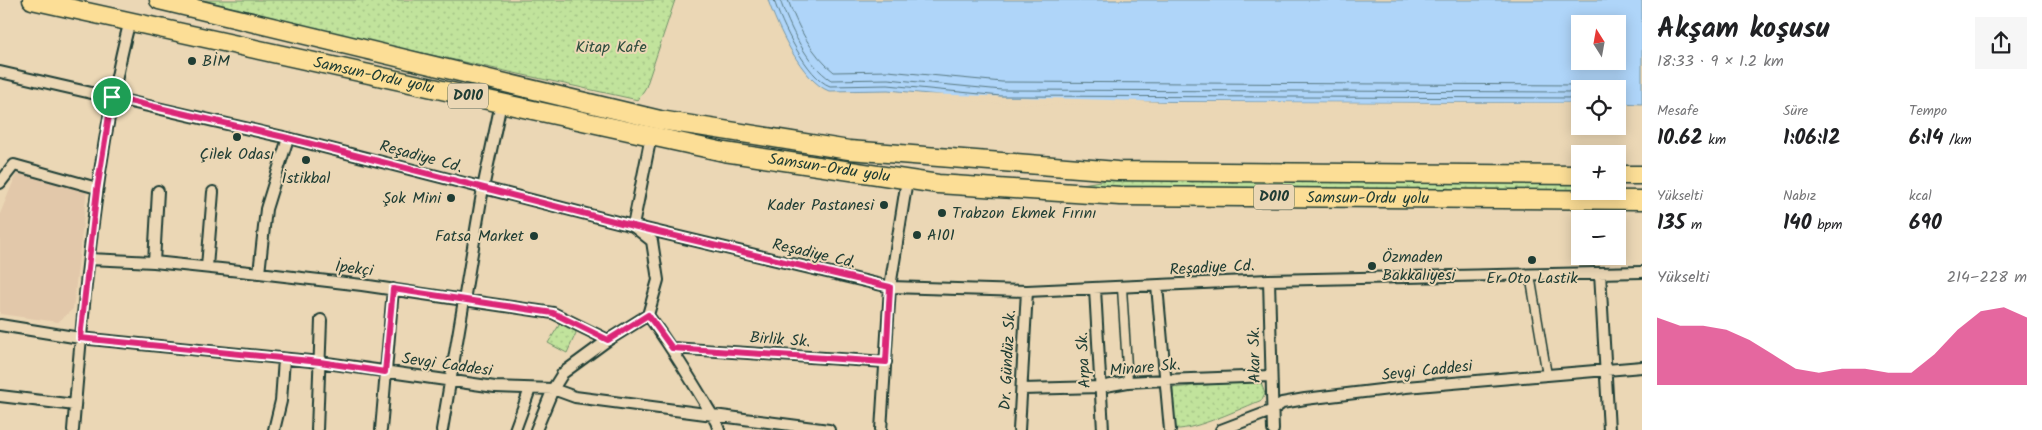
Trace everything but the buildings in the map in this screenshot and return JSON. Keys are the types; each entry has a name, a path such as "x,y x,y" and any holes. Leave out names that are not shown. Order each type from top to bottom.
{"highway":[{"name":"Samsun-Ordu yolu","path":"32,0 724,152 907,180 1120,196 1642,200"},
{"name":"Samsun-Ordu yolu","path":"159,0 660,120 849,150 1117,171 1571,174"},
{"path":"907,180 912,161 951,158"},
{"path":"1626,175 1642,175"}],"street":[{"path":"73,430 80,338 97,188 112,97 130,21"},
{"name":"Reşadiye Cd.","path":"0,72 288,138 633,226 890,287 1027,291 1269,280 1642,272"},
{"path":"442,430 483,188 501,103"},
{"path":"536,430 553,389 563,373 608,340 648,315 658,280 652,242 633,226 651,136"},
{"path":"258,273 266,209 288,138"},
{"path":"0,183 14,165 97,188"},
{"path":"881,430 890,287 907,180"},
{"path":"154,262 158,191"},
{"path":"207,268 213,192"},
{"name":"İpekçi","path":"89,259 154,262 258,273 393,289 553,313 608,340"},
{"path":"1600,273 1609,430"},
{"path":"1530,275 1547,375"},
{"name":"Akar Sk.","path":"1269,280 1270,376 1273,430"},
{"path":"1157,286 1170,430"},
{"path":"1122,288 1128,382"},
{"path":"381,430 393,289"},
{"name":"Arpa Sk.","path":"1096,289 1103,430"},
{"name":"Dr. Gündüz Sk.","path":"1019,430 1027,291"},
{"path":"648,315 672,348 706,405 715,415 719,430"},
{"path":"317,430 321,320"},
{"name":"Sevgi Caddesi","path":"0,325 80,338 320,362 495,387 553,389 575,397 829,430"},
{"name":"Birlik Sk.","path":"672,348 886,362"},
{"path":"274,430 281,401 284,359"},
{"name":"Sevgi Caddesi","path":"1221,430 1271,411 1282,404 1305,399 1406,387 1642,367"},
{"name":"Minare Sk.","path":"1022,389 1100,387 1128,382 1270,376"},
{"path":"515,430 530,389"},
{"path":"0,396 75,405"}],"shaded area":[{"path":"18,170 87,189 73,309 58,322 0,314 0,214"}],"green space":[{"name":"Kitap Kafe","path":"203,0 675,0 646,87 638,100 363,40"},
{"path":"943,175 1082,184 1106,180 1571,183 1571,191 1093,186 942,177"},
{"path":"561,322 574,328 576,333 567,353 548,343"},
{"path":"1260,380 1265,394 1262,400 1195,426 1176,429 1171,388"}],"water":[{"path":"768,0 1642,0 1642,104 1626,103 1626,80 1571,80 1571,103 1001,101 888,90 829,91 809,76 784,38"}],"pier":[{"path":"890,93 1170,102 1571,103 1571,106 1001,103"}],"place":[{"name":"BİM","path":"192,61"},
{"name":"Çilek Odası","path":"237,137"},
{"name":"İstikbal","path":"306,160"},
{"name":"Şok Mini","path":"451,198"},
{"name":"Kader Pastanesi","path":"884,205"},
{"name":"Trabzon Ekmek Fırını","path":"942,213"},
{"name":"A101","path":"917,235"},
{"name":"Fatsa Market","path":"534,236"},
{"name":"Er Oto Lastik","path":"1532,260"},
{"name":"Özmaden Bakkaliyesi","path":"1372,266"}],"route":[{"path":"112,97 123,98 288,138 633,226 890,287 886,362 672,348 648,315 608,340 553,313 393,289 385,372 320,362 80,338 97,190 112,97"}]}
